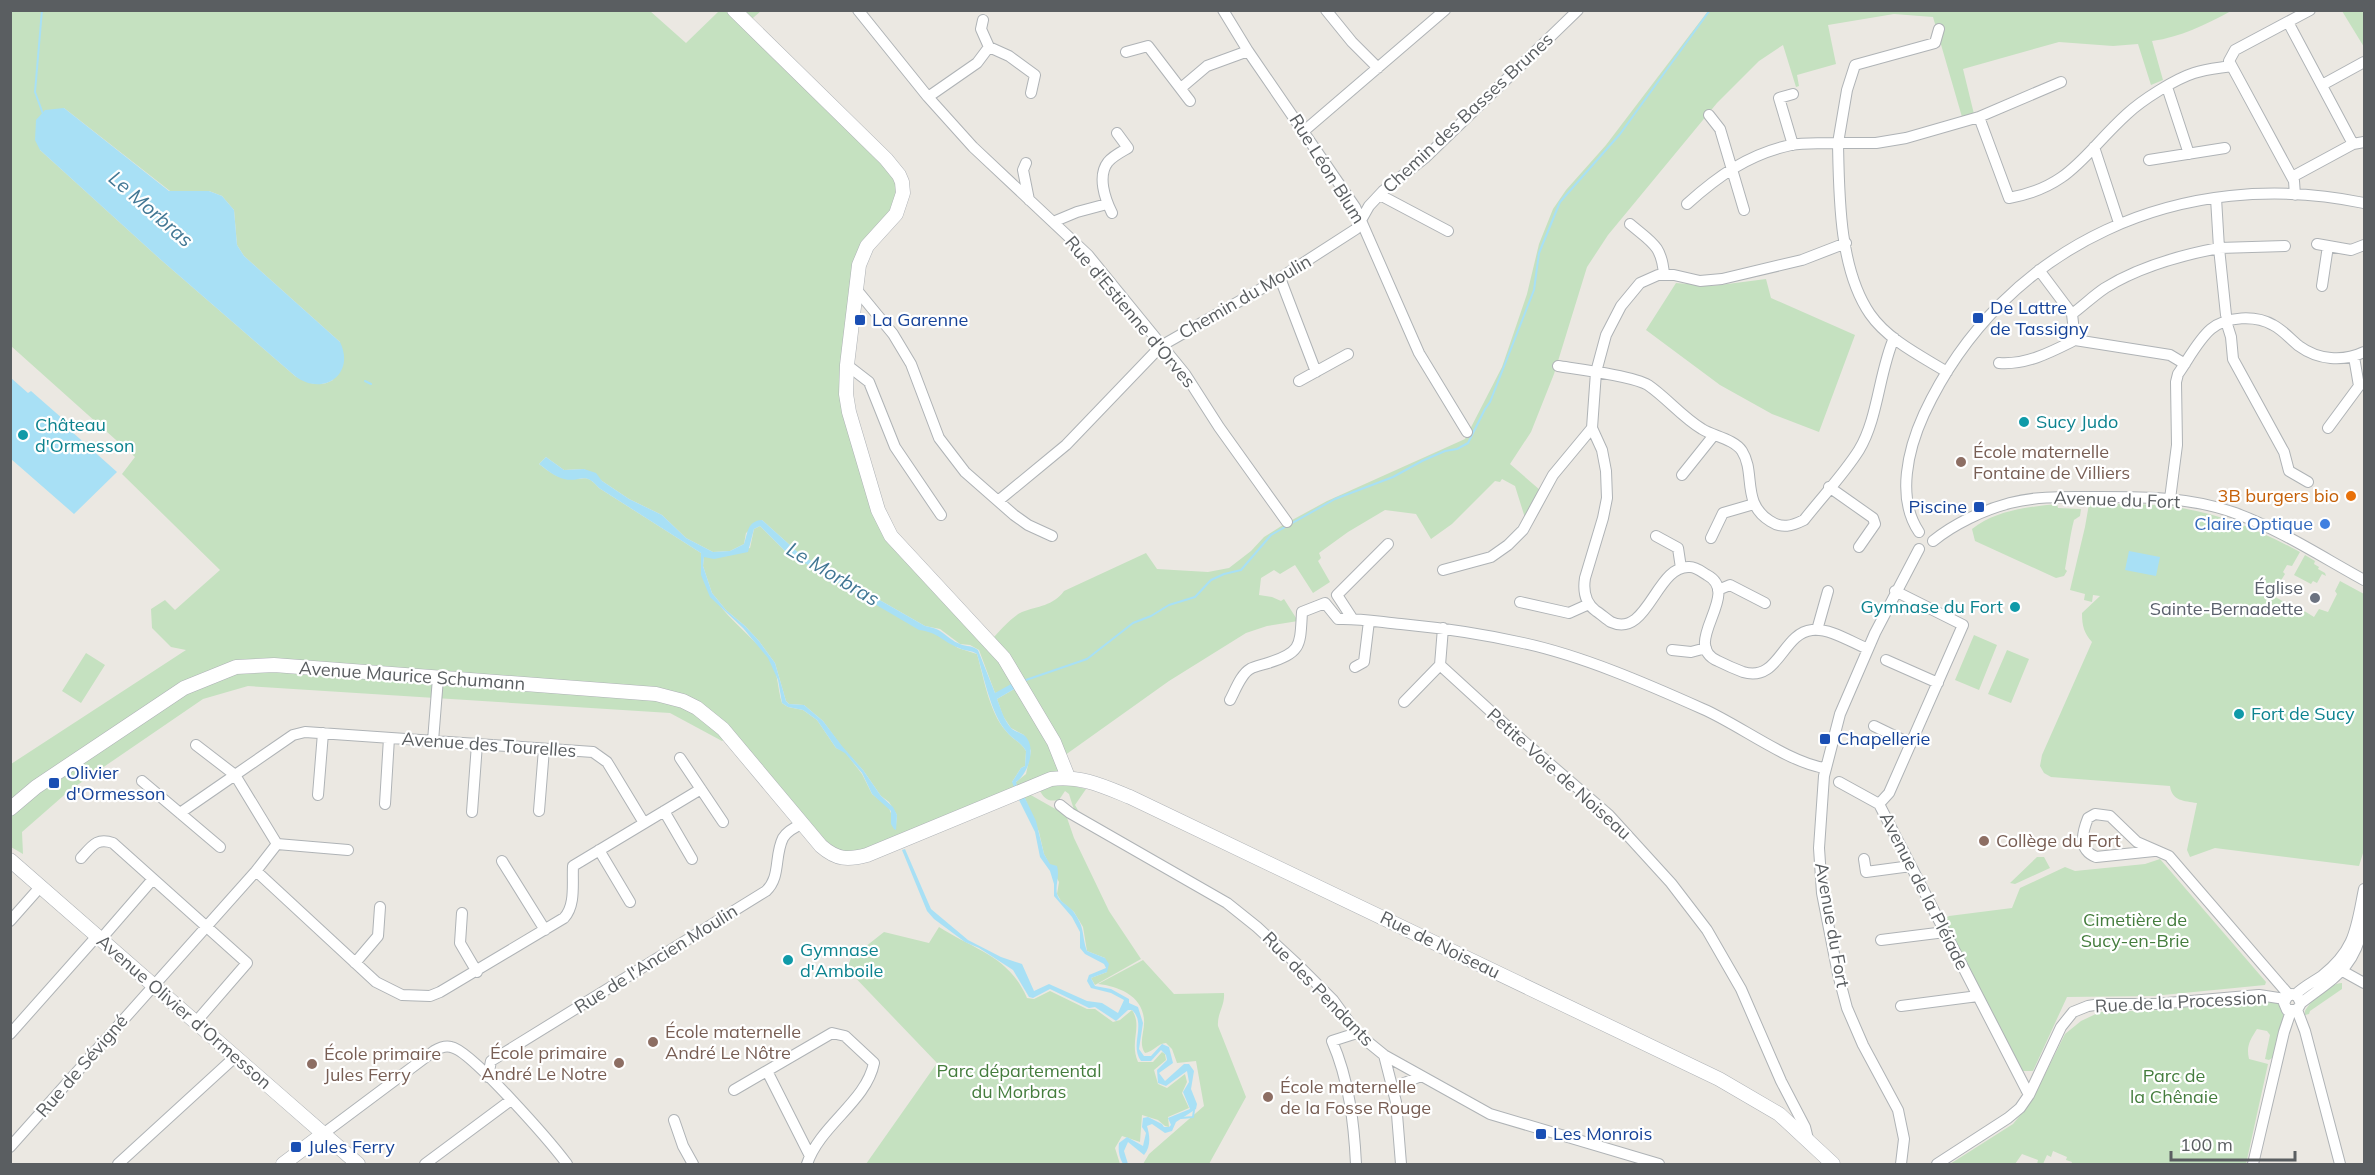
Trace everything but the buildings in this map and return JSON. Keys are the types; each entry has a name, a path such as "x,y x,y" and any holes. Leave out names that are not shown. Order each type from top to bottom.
{"street":[{"path":"734,10 886,159 902,182 901,204 896,214 867,246 859,265 847,365 846,394 849,412 884,524 891,536 1004,658 1054,742 1068,777"},
{"name":"Rue d'Estienne d'Orves","path":"858,10 928,98 973,147 1088,255 1185,374 1219,427 1287,522"},
{"name":"Rue Léon Blum","path":"1223,10 1248,51 1361,218 1419,353 1467,432"},
{"path":"1326,10 1352,42 1378,68"},
{"path":"1304,131 1445,10"},
{"name":"Chemin des Basses Brunes","path":"1361,218 1380,195 1426,157 1578,10"},
{"path":"2295,195 2292,177 2229,61 2235,50 2310,10"},
{"path":"983,20 981,29 989,47 1009,56 1035,75 1031,93"},
{"path":"2288,22 2322,85 2359,143 2292,177"},
{"path":"1939,29 1935,43 1855,65 1847,90 1838,143 1840,201 1846,243 1856,285 1864,302 1870,314 1894,338 1947,372"},
{"path":"1126,52 1148,46 1190,101"},
{"path":"928,98 976,63 989,47"},
{"path":"1181,88 1207,66 1248,51"},
{"path":"2322,85 2364,62"},
{"path":"1979,117 2009,198 2031,194 2054,184 2078,164 2128,112 2167,87 2194,73 2231,66"},
{"path":"1687,204 1716,178 1761,155 1793,145 1876,143 1906,138 1979,117 2061,82"},
{"path":"2167,87 2190,154"},
{"path":"1793,94 1779,98 1793,145"},
{"path":"1709,115 1720,129 1744,210"},
{"path":"1053,222 1077,212 1110,208 1104,169 1110,160 1128,148 1117,133"},
{"path":"2094,147 2119,223"},
{"path":"2149,160 2225,148"},
{"path":"1026,163 1023,170 1029,200"},
{"path":"1380,195 1448,231"},
{"path":"1919,532 1914,542 1918,549 1924,551 1929,549 1933,541 1929,533 1919,532 1912,522 1907,484 1909,459 1918,428 1935,392 1960,350 2002,302 2039,270 2068,249 2119,223 2166,208 2216,198 2295,195 2364,203"},
{"path":"2216,198 2226,318 2233,359 2284,452 2289,471 2308,482"},
{"name":"Chemin du Moulin","path":"998,501 1066,445 1161,346 1280,278 1356,229 1361,218"},
{"path":"1630,224 1659,249 1663,258 1664,275"},
{"path":"1846,243 1802,260 1722,279 1700,281 1674,275 1658,275 1640,283 1621,306 1606,335 1596,372 1592,428 1602,450 1606,471 1606,498 1584,589 1589,604 1611,622 1622,624 1642,614 1671,573 1681,568 1692,567 1714,579 1718,590 1718,601 1704,641 1706,648 1711,658 1744,672 1757,674 1769,669 1797,636 1810,630 1822,630 1868,649"},
{"path":"2322,286 2322,245 2351,250 2364,245"},
{"path":"2072,314 2105,288 2188,254 2219,248 2285,246"},
{"path":"2039,270 2072,314 2075,340"},
{"path":"1280,278 1316,372"},
{"path":"856,290 893,334 911,364 939,438 965,472 1028,525 1052,536"},
{"path":"2170,499 2177,445 2176,382 2185,364 2209,331 2226,318 2254,319 2273,325 2308,352 2323,357 2354,357 2364,352"},
{"path":"1558,366 1646,384 1701,429 1736,445 1742,451 1754,504 1764,518 1777,526 1792,526 1804,520 1859,449 1867,430 1887,353 1894,338"},
{"path":"1999,363 2015,364 2044,355 2075,340 2170,355 2185,364"},
{"path":"1299,381 1348,354"},
{"path":"2328,428 2360,392 2354,357"},
{"path":"847,365 869,382 895,447 941,515"},
{"path":"1443,570 1491,557 1508,546 1523,530 1553,475 1592,428"},
{"path":"1682,475 1714,435"},
{"path":"1830,487 1872,518 1875,524 1859,547"},
{"name":"Avenue du Fort","path":"1933,541 1973,516 2009,503 2029,499 2068,496 2170,499 2196,502 2234,512 2271,528 2364,580"},
{"path":"1711,538 1723,513 1754,504"},
{"path":"1656,536 1678,548 1681,568"},
{"path":"1230,700 1244,674 1250,669 1288,656 1296,649 1300,638 1302,612 1325,603 1337,595 1388,544"},
{"name":"Avenue du Fort","path":"1901,1164 1904,1139 1898,1110 1863,1045 1847,1008 1838,974 1822,893 1819,848 1822,792 1840,714 1895,591 1918,549"},
{"path":"1718,590 1730,585 1765,603"},
{"path":"1817,630 1828,591"},
{"name":"Avenue de la Pléiade","path":"1895,591 1963,625 1889,793 1879,804 2029,1095"},
{"path":"1337,595 1352,618"},
{"path":"1520,602 1569,613 1589,604"},
{"path":"1325,603 1338,619 1352,618 1443,628 1524,643 1644,683 1713,713 1815,766 1826,768"},
{"path":"1355,667 1364,662 1369,621"},
{"path":"1404,702 1440,665 1443,628"},
{"path":"1672,650 1690,651 1706,648"},
{"path":"1886,660 1938,683"},
{"name":"Avenue Maurice Schumann","path":"11,809 36,787 184,688 223,671 253,665 656,694 683,701 697,708 723,729 802,824 831,855 840,858 853,859 882,850 1002,800"},
{"name":"Petite Voie de Noiseau","path":"1440,665 1609,815 1671,883 1707,930 1737,981 1781,1081 1805,1127 1808,1139"},
{"path":"434,741 438,678"},
{"path":"1874,726 1911,744"},
{"name":"Avenue des Tourelles","path":"180,813 293,735 305,732 593,752 607,762 644,823"},
{"path":"318,795 323,733"},
{"path":"385,804 389,738"},
{"path":"472,812 477,744"},
{"path":"196,745 235,776 277,844"},
{"path":"539,811 544,749"},
{"path":"680,758 723,822"},
{"name":"Rue de Noiseau","path":"1002,800 1051,779 1068,777 1099,784 1130,797 1709,1074 1779,1114 1832,1164"},
{"path":"142,781 220,848"},
{"path":"1839,782 1879,804"},
{"path":"256,871 376,982 391,991 415,997 430,996 477,972 564,918 570,912 573,866 701,789"},
{"name":"Rue des Pendants","path":"1060,804 1070,813 1227,903 1299,966 1333,1000 1357,1033 1384,1055 1491,1114 1659,1164"},
{"path":"664,811 692,859"},
{"path":"2154,851 2096,857 2088,854 2083,844 2088,818 2095,814 2110,816 2138,842 2169,856 2293,1002 2305,1031 2340,1164"},
{"name":"Rue de l'Ancien Moulin","path":"488,1077 491,1061 766,891 774,884 783,838 802,824"},
{"path":"81,858 95,842 104,840 113,843 247,963 195,1023"},
{"path":"277,844 348,850"},
{"path":"206,926 277,844"},
{"path":"599,850 630,902"},
{"path":"1864,859 1866,872 1911,866"},
{"name":"Avenue Olivier d'Ormesson","path":"10,860 358,1164"},
{"path":"502,861 545,930"},
{"path":"10,1034 153,879"},
{"path":"10,921 41,886"},
{"path":"2338,969 2354,937 2364,889"},
{"path":"356,963 378,936 380,907"},
{"path":"462,913 460,943 477,972"},
{"path":"2253,1164 2293,1002 2354,955 2364,924"},
{"name":"Rue de Sévigné","path":"10,1147 206,926"},
{"path":"1881,940 1945,932"},
{"path":"2338,969 2364,982"},
{"name":"Rue de la Procession","path":"1937,1164 2020,1108 2029,1095 2061,1027 2073,1012 2101,1004 2156,1004 2259,995 2293,1002"},
{"path":"1901,1006 1978,996"},
{"path":"734,1090 832,1033 845,1036 874,1063 870,1079 838,1116 809,1160"},
{"path":"1356,1164 1355,1136 1348,1093 1332,1041 1357,1033"},
{"path":"283,1164 440,1047 452,1047 463,1052 540,1131 566,1164"},
{"path":"1384,1055 1394,1093 1401,1164"},
{"path":"118,1164 235,1057"},
{"path":"767,1071 809,1160"},
{"path":"1394,1093 1402,1084 1421,1076"},
{"path":"425,1164 511,1100"},
{"path":"674,1120 683,1146 693,1164"}],"green space":[{"path":"11,11 650,11 686,43 719,11 761,11 747,23 886,159 903,193 859,265 846,394 884,524 990,641 1018,614 1050,603 1064,591 1146,553 1157,569 1208,572 1229,568 1251,551 1264,537 1283,525 1327,501 1465,439 1502,367 1527,294 1539,244 1553,209 1566,190 1606,145 1708,11 2231,11 2193,30 2152,41 2163,80 2151,85 2138,44 2113,46 2059,42 1963,69 1974,114 1962,117 1933,17 1894,14 1828,25 1836,64 1797,75 1799,86 1796,87 1783,45 1759,61 1717,103 1608,235 1587,267 1554,374 1531,432 1510,464 1540,490 1526,521 1515,486 1502,479 1500,482 1495,481 1452,524 1431,539 1416,514 1385,510 1319,553 1321,558 1318,561 1330,582 1313,593 1295,565 1280,574 1274,570 1261,578 1259,595 1281,601 1284,599 1298,621 1267,626 1246,633 1169,681 1061,758 1068,777 840,859 729,737 722,741 670,713 248,686 203,699 70,790 22,832 23,854 11,847 11,764 186,650 171,647 152,628 151,609 165,600 175,610 220,570 122,474 135,457 11,346","holes":["64,108 170,191 209,191 222,196 234,210 237,245 244,256 340,342 333,380 323,384 314,384 295,376 160,259 40,150","546,457 564,470 584,469 629,499 662,515 686,538 713,552 730,551 744,544 746,533 762,520 801,555 925,626 940,629 960,644 970,645 979,650 995,693 1016,688 997,699 1003,716 1011,728 1024,735 1031,751 1026,774 1016,782 1012,782 1021,768 1025,766 1026,751 1006,731 995,714 977,654 958,648 936,633 786,552 760,526 754,529 750,548 704,556 703,566 712,593 726,610 759,641 775,663 786,701 789,704 804,705 823,721 881,796 889,802 897,815 896,825 888,806 872,794 862,774 845,752 836,748 817,720 803,710 788,707 782,703 772,663 715,599 707,585 702,570 701,553 599,488 591,480 565,478 549,472 539,464"]},
{"path":"2342,11 2364,11 2364,47"},
{"path":"1766,279 1771,298 1855,335 1819,432 1772,414 1720,385 1646,330 1676,283 1712,286"},
{"path":"2057,504 2058,508 2081,509 2080,516 2074,520 2065,569 2067,571 2064,576 2056,578 1975,541 1972,529 1991,518 2024,508"},
{"path":"2089,504 2146,504 2193,510 2230,520 2283,543 2300,552 2292,566 2287,565 2283,572 2285,574 2272,595 2314,617 2319,609 2328,612 2337,594 2335,591 2340,581 2364,594 2364,850 2359,866 2215,848 2190,857 2187,850 2197,803 2183,801 2176,797 2170,786 2051,777 2044,773 2040,766 2042,755 2092,642 2084,629 2082,613 2100,596 2093,595 2092,602 2084,600 2085,594 2070,590"},
{"path":"2305,555 2315,561 2314,564 2319,567 2318,569 2325,573 2326,576 2322,574 2317,583 2313,581 2311,584 2294,575"},
{"path":"1974,635 1997,645 1979,690 1955,680"},
{"path":"2007,650 2029,659 2011,703 1988,694"},
{"path":"86,653 105,665 81,703 62,691"},
{"path":"1056,785 1086,789 1075,805 1079,812 1089,818 1075,813 1069,794 1065,791 1059,800 1052,801 1045,797 1039,789"},
{"path":"1029,794 1066,815 1074,838 1109,911 1141,959 1095,985 1091,978 1107,972 1105,958 1087,951 1083,927 1074,912 1061,901 1057,894 1059,882 1044,854 1039,832 1024,796"},
{"path":"2037,857 2044,857 2050,868 2015,884 2010,883"},
{"name":"Cimetière de Sucy-en-Brie","path":"2160,859 2266,982 2265,985 2153,996 2067,997 2033,1071 2022,1071 1942,920 1949,916 2012,908 2020,888 2065,867 2075,871 2145,864"},
{"name":"Parc départemental du Morbras","path":"939,927 1001,963 1020,984 1027,998 1034,999 1050,991 1087,1009 1095,1009 1113,1022 1120,1020 1132,1010 1136,1022 1135,1047 1138,1062 1153,1062 1162,1052 1165,1054 1166,1060 1154,1070 1158,1084 1167,1088 1185,1074 1187,1082 1182,1093 1189,1108 1168,1117 1169,1127 1158,1120 1142,1115 1140,1142 1122,1136 1115,1148 1120,1164 866,1164 937,1063 847,969 851,958 884,932 929,943"},
{"path":"1143,960 1174,994 1224,993 1218,1026 1246,1097 1209,1164 1143,1164 1149,1154 1204,1106 1196,1061 1177,1063 1172,1049 1166,1043 1145,1053 1142,1041 1143,1012 1139,1005 1121,990 1098,984"},
{"path":"2342,983 2342,989 2305,1015 2308,1006 2316,997 2331,986"},
{"name":"Parc de la Chênaie","path":"2261,999 2278,1003 2283,1022 2275,1056 2269,1060 2265,1059 2270,1035 2267,1031 2257,1029 2249,1043 2249,1059 2268,1064 2246,1164 2071,1164 2072,1162 2066,1160 2067,1157 2053,1151 2051,1157 2047,1155 2043,1164 2037,1164 2038,1160 2022,1154 2015,1164 1950,1164 2013,1124 2031,1102 2065,1034 2081,1021 2100,1012 2162,1010"}],"water":[{"path":"64,108 169,191 209,191 222,196 234,210 237,245 244,256 340,342 344,364 340,373 334,379 316,384 305,382 295,376 160,259 40,150 35,140 36,120 45,110"},
{"path":"11,378 28,393 31,391 63,419 61,422 117,472 74,514 11,459"},
{"path":"546,457 564,470 584,469 596,473 602,481 629,499 662,515 686,538 713,552 730,551 744,544 751,525 762,520 801,555 925,626 941,631 955,642 976,648 995,693 1013,683 1016,688 997,699 1009,726 1029,741 1030,761 1016,782 1017,786 1014,787 1012,782 1021,768 1025,766 1026,751 1006,731 996,715 977,654 961,649 932,633 919,630 786,552 760,526 754,529 748,552 714,559 704,557 703,566 712,593 726,610 759,641 775,663 786,701 789,704 804,705 823,721 881,796 893,807 897,815 896,830 894,829 891,824 891,811 872,794 862,773 845,753 836,748 817,720 803,710 788,707 782,703 778,680 768,658 743,628 710,597 701,575 701,553 590,480 582,478 570,480 554,475 539,464"},
{"path":"2129,551 2160,557 2156,576 2125,570"},
{"path":"1024,796 1036,821 1044,854 1050,864 1057,866 1058,897 1077,917 1082,927 1087,951 1105,958 1109,964 1107,972 1091,978 1095,986 1111,989 1138,1007 1143,1023 1139,1049 1144,1056 1151,1056 1162,1044 1169,1047 1173,1063 1159,1073 1165,1081 1184,1064 1189,1064 1194,1071 1191,1089 1197,1104 1196,1109 1176,1122 1172,1131 1165,1133 1152,1124 1147,1126 1149,1141 1146,1152 1144,1155 1128,1142 1124,1151 1128,1164 1123,1164 1119,1143 1127,1137 1143,1146 1146,1133 1142,1127 1143,1118 1148,1117 1164,1127 1169,1127 1171,1125 1168,1118 1190,1109 1183,1092 1189,1082 1187,1071 1166,1086 1158,1083 1157,1070 1167,1060 1166,1055 1161,1050 1151,1061 1141,1061 1137,1048 1138,1022 1132,1010 1128,1010 1116,1021 1095,1007 1089,1008 1050,989 1033,998 1029,997 1013,970 979,948 965,942 927,911 902,850 905,849 931,909 968,940 1001,957 1022,964 1034,991 1049,984 1087,1001 1102,1003 1118,1013 1124,1000 1111,993 1091,988 1087,981 1089,975 1106,968 1104,964 1085,954 1080,948 1080,932 1072,917 1054,896 1054,884 1050,871 1040,857 1035,832 1018,798"}],"waterway":[{"name":"Le Morbras","path":"42,10 35,92 43,114"},
{"path":"1023,681 1087,659 1133,623 1169,605 1195,597 1211,580 1241,570 1271,535 1335,499 1393,477 1422,461 1468,443 1490,402 1534,290 1539,253 1560,202 1620,134 1710,10"},
{"name":"Le Morbras","path":"365,381 371,384"},
{"name":"Le Morbras","path":"1181,1118 1193,1117 1194,1110"}],"place":[{"name":"De Lattre de Tassigny","path":"1978,318"},
{"name":"La Garenne","path":"860,320"},
{"name":"Sucy Judo","path":"2024,422"},
{"name":"Château d'Ormesson","path":"23,435"},
{"name":"École maternelle Fontaine de Villiers","path":"1961,462"},
{"name":"3B burgers bio","path":"2351,496"},
{"name":"Piscine","path":"1979,507"},
{"name":"Claire Optique","path":"2325,524"},
{"name":"Église Sainte-Bernadette","path":"2315,598"},
{"name":"Gymnase du Fort","path":"2015,607"},
{"name":"Fort de Sucy","path":"2239,714"},
{"name":"Chapellerie","path":"1825,739"},
{"name":"Olivier d'Ormesson","path":"54,783"},
{"name":"Collège du Fort","path":"1984,841"},
{"name":"Gymnase d'Amboile","path":"788,960"},
{"name":"École maternelle André Le Nôtre","path":"653,1042"},
{"name":"École primaire André Le Notre","path":"619,1063"},
{"name":"École primaire Jules Ferry","path":"312,1064"},
{"name":"École maternelle de la Fosse Rouge","path":"1268,1097"},
{"name":"Les Monrois","path":"1541,1134"},
{"name":"Jules Ferry","path":"296,1147"}]}
